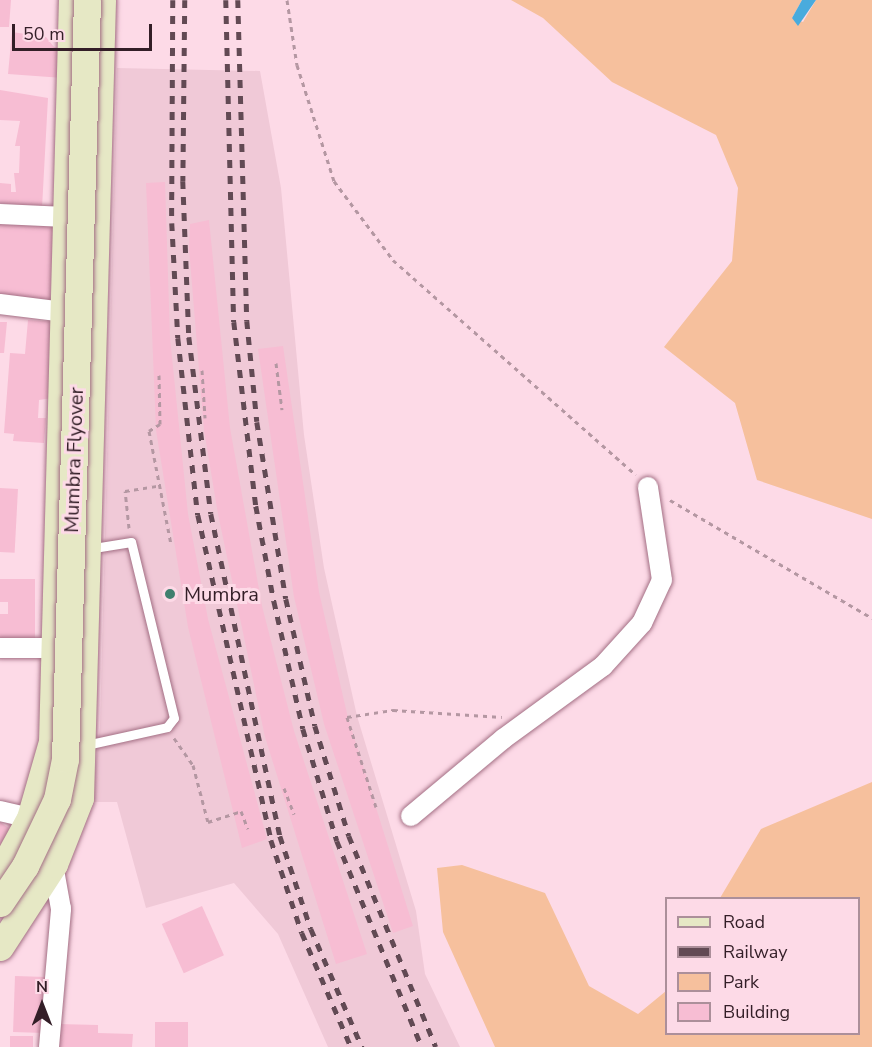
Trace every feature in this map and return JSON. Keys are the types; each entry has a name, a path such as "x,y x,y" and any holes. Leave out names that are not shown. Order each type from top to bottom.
{"main road":[{"path":"0,873 30,818 52,742 72,0"},
{"name":"Mumbra Flyover","path":"0,903 25,866 57,799 65,759 87,0"},
{"path":"0,947 54,864 80,798 90,549 102,0"}],"street":[{"path":"0,214 66,217"},
{"path":"0,304 64,312"},
{"path":"411,816 531,719 603,666 642,623 663,580 648,487"},
{"path":"0,648 54,648"},
{"path":"0,811 30,818 54,864 61,909 49,1047"}],"lane":[{"path":"52,742 83,745 167,727 174,718 131,542 56,552"}],"path":[{"path":"286,0 297,65 334,181 393,260 648,487 872,618"},
{"path":"276,363 282,410"},
{"path":"202,370 204,418"},
{"path":"159,375 160,424 149,431 171,544"},
{"path":"131,542 125,491 161,484"},
{"path":"376,807 347,717 393,710 531,719"},
{"path":"167,727 193,765 208,822 241,811 248,829"},
{"path":"284,788 294,814"}],"shaded area":[{"path":"117,68 260,71 281,188 304,435 324,568 357,716 416,911 425,974 460,1047 328,1047 278,934 234,883 146,908 117,802 92,802 100,727"}],"green space":[{"path":"511,0 802,0 792,18 803,22 816,0 872,0 872,519 757,480 735,403 664,347 732,261 738,188 716,135 612,82 543,18"},
{"path":"872,782 872,1047 495,1047 443,932 437,868 462,865 545,893 589,986 638,1014 665,992 665,1035 860,1035 860,897 721,897 761,829"}],"water":[{"path":"802,0 816,0 798,26 792,18"}],"building":[{"path":"0,0 11,0 9,27 0,27"},
{"path":"12,32 46,37 54,47 65,48 63,78 8,74"},
{"path":"0,90 48,98 42,208 0,203 0,183 11,184 11,192 16,192 14,173 19,173 20,146 15,146 20,121 0,120"},
{"path":"165,182 170,338 188,514 208,619 267,839 242,848 188,627 156,430 146,183"},
{"path":"209,220 230,428 262,606 294,731 367,954 336,964 265,737 218,514 204,430 189,248 190,224"},
{"path":"0,221 54,224 50,303 0,300"},
{"path":"28,320 58,322 52,398 39,400 38,418 46,418 44,443 13,441 14,434 4,433 10,353 25,354"},
{"path":"0,322 7,322 4,353 0,353"},
{"path":"283,346 319,592 348,718 413,926 393,933 324,724 294,597 258,349"},
{"path":"0,488 18,489 15,553 0,552"},
{"path":"0,579 35,579 35,639 0,639 0,614 8,614 8,602 0,602"},
{"path":"0,822 19,835 0,862"},
{"path":"202,906 224,955 184,973 162,924"},
{"path":"15,976 46,977 44,1033 13,1032"},
{"path":"155,1022 188,1022 188,1047 155,1047"},
{"path":"58,1024 98,1025 98,1033 133,1034 132,1047 58,1047"},
{"path":"10,1036 33,1036 33,1047 10,1047"}],"railway":[{"path":"173,0 172,223 178,338 198,515 271,840 302,933 351,1047"},
{"path":"185,0 183,181 189,337 211,514 280,836 311,929 362,1047"},
{"path":"226,0 234,322 256,506 274,601 303,729 337,841 422,1047"},
{"path":"238,0 247,321 257,422 286,599 315,726 349,836 436,1047"}],"place":[{"name":"Mumbra","path":"170,594"}]}
